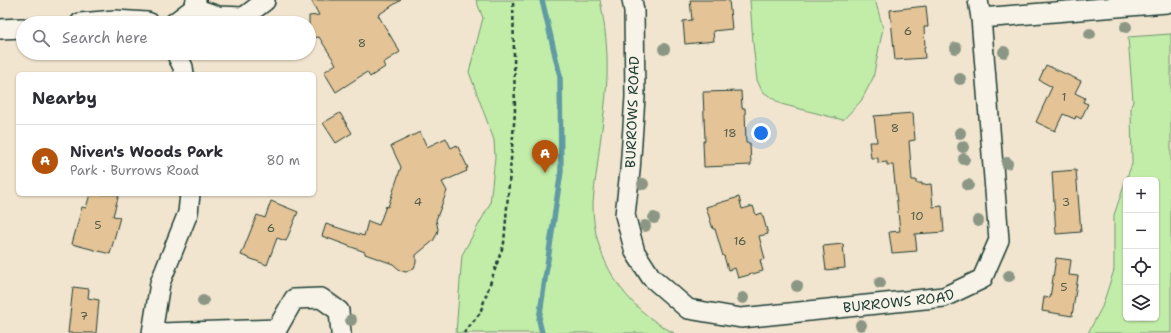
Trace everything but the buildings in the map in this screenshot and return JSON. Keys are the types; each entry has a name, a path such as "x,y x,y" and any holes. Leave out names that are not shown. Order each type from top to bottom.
{"street":[{"path":"245,16 265,2 264,0"},
{"name":"BURROWS ROAD","path":"632,0 634,11 635,97 630,171 625,215 635,252 651,277 688,308 741,318 944,297 982,279 999,240 979,9 1167,3 1171,0"},
{"path":"182,16 195,4 218,16"},
{"path":"0,29 16,28"},
{"path":"180,60 184,67 184,72"},
{"path":"152,333 160,283 188,213 190,196"},
{"path":"161,333 279,331 294,299 321,298 339,311 341,333"}],"path":[{"path":"464,333 480,313 504,243 515,112 513,0"}],"green space":[{"path":"476,0 600,0 606,38 607,66 605,99 593,203 594,223 598,243 605,262 627,295 641,310 656,322 674,333 456,333 462,255 490,204 495,157 494,140 469,72 483,18"},
{"path":"750,0 875,0 883,28 873,78 861,101 843,120 781,104 762,91 757,80"},
{"path":"1171,34 1171,333 1088,333 1102,307 1114,270 1114,215 1123,189 1123,321 1159,321 1159,177 1127,177 1132,164 1131,107 1133,101 1128,37"}],"waterway":[{"path":"542,0 560,76 561,171 539,320 542,333"}],"place":[{"name":"Niven's Woods Park","path":"545,173"}]}
